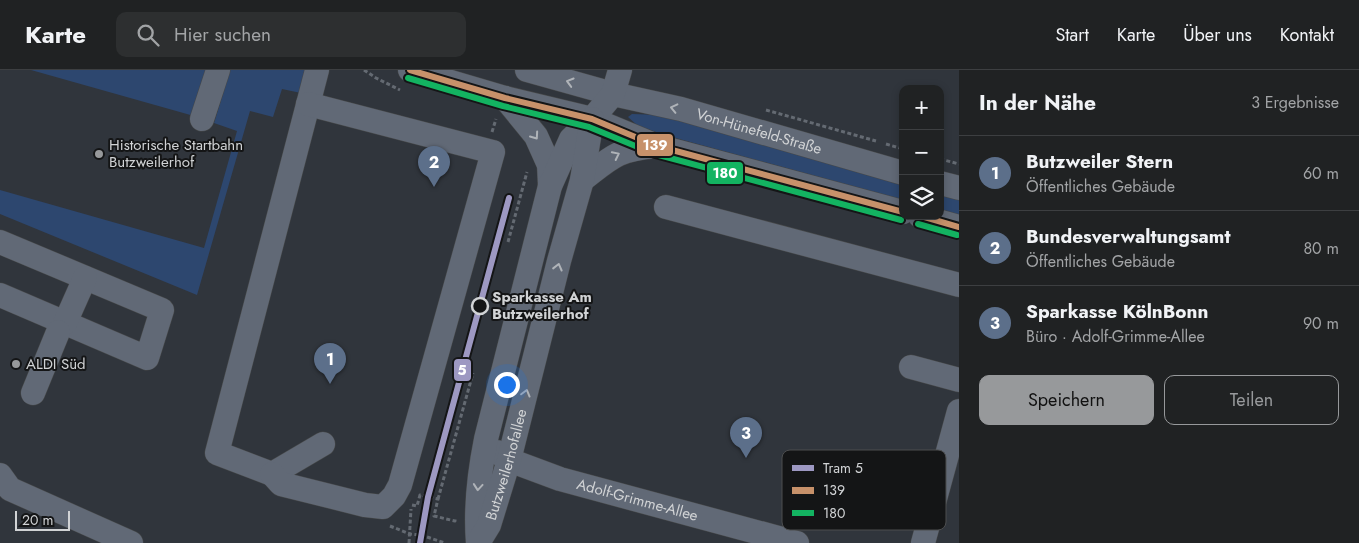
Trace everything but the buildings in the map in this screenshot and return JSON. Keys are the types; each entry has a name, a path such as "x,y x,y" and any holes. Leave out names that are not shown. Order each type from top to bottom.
{"street":[{"path":"202,120 218,70"},
{"path":"308,104 493,152 400,485 394,496 383,507 281,484 272,474 217,453 308,104 317,70"},
{"path":"410,70 506,98 592,119 657,146 899,211"},
{"name":"Von-Hünefeld-Straße","path":"527,70 613,94 681,109 899,172"},
{"path":"592,119 613,94 620,70"},
{"name":"Butzweilerhofallee","path":"506,98 536,136 549,165 550,186"},
{"name":"Butzweilerhofallee","path":"478,543 489,525 509,460 559,261 582,180 592,119"},
{"name":"Butzweilerhofallee","path":"478,543 476,504 486,439 550,186 571,139 592,119"},
{"path":"582,180 619,152 657,146"},
{"path":"944,184 959,188"},
{"path":"666,207 959,285"},
{"path":"934,220 959,227"},
{"path":"0,242 162,310 147,358 62,328 0,295"},
{"path":"33,393 85,278"},
{"path":"911,367 959,380"},
{"path":"946,459 959,411"},
{"name":"Adolf-Grimme-Allee","path":"486,439 496,451 509,460 560,479 797,543"},
{"path":"272,474 323,444"},
{"path":"0,476 10,489 131,543"},
{"path":"923,543 927,530"}],"path":[{"path":"944,160 959,164"},
{"path":"508,242 527,171 527,164"},
{"path":"457,512 454,521 434,516 472,372"},
{"path":"411,505 417,506 420,495 438,499"},
{"path":"365,504 372,513 388,526 445,543"}],"shaded area":[{"path":"0,70 959,70 959,543 0,543"},
{"path":"31,70 208,70 194,116"},
{"path":"230,70 307,70 301,93 282,89 273,117 250,111 197,295 0,214 0,190 204,248 237,131 214,123"},
{"path":"632,114 662,115 899,179 899,199 668,136 638,126 628,117"},
{"path":"944,191 959,195 959,215 944,211"}],"tram line":[{"name":"5","path":"420,543 428,497 509,198"}],"transit line":[{"name":"139","path":"410,70 505,98 592,119 657,146 899,211"},
{"name":"180","path":"408,78 503,106 589,127 655,154 899,219"},
{"name":"139","path":"935,220 959,227"},
{"name":"180","path":"918,224 957,235"}],"place":[{"name":"Historische Startbahn Butzweilerhof","path":"99,154"},
{"name":"Bundesverwaltungsamt","path":"434,187"},
{"name":"Sparkasse Am Butzweilerhof","path":"480,306"},
{"name":"ALDI Süd","path":"16,364"},
{"name":"Butzweiler Stern","path":"330,384"},
{"name":"Sparkasse KölnBonn","path":"746,458"}]}
